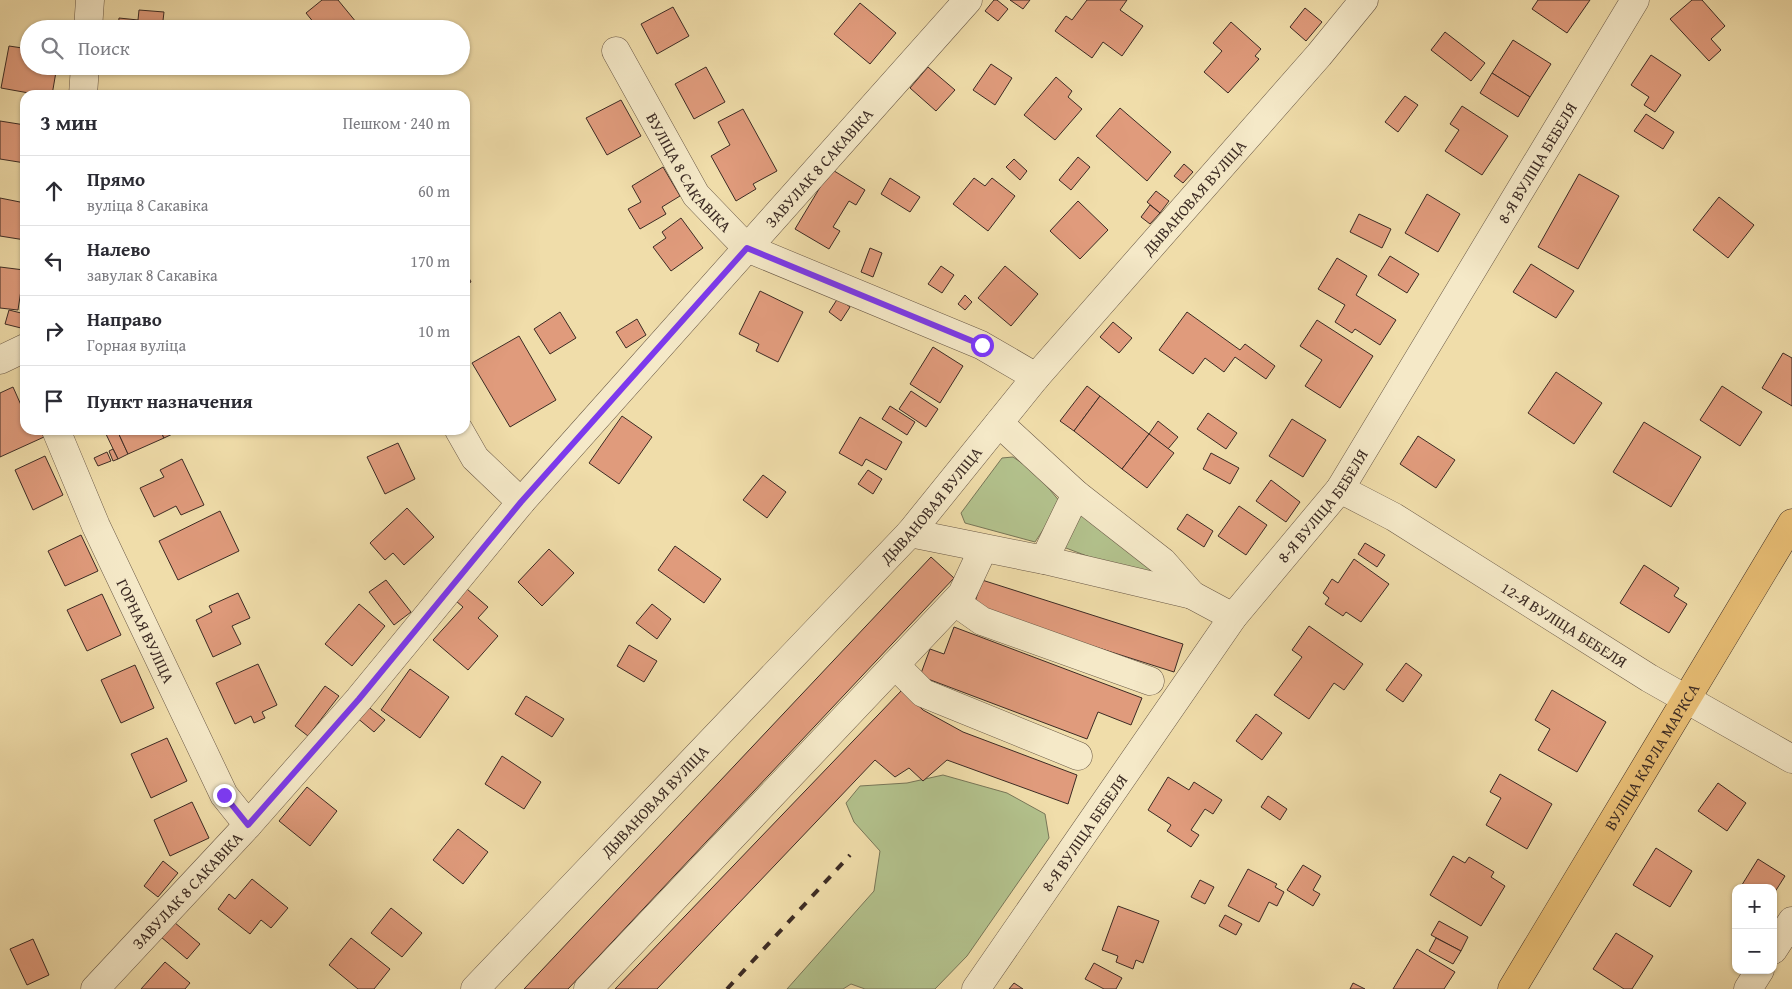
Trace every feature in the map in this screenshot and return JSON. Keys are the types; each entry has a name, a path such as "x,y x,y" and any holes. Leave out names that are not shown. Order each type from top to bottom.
{"main road":[{"name":"ВУЛІЦА КАРЛА МАРКСА","path":"1512,989 1792,523"}],"street":[{"path":"89,20 90,0"},
{"name":"ЗАВУЛАК 8 САКАВІКА","path":"95,989 248,825 359,699 521,502 968,0"},
{"name":"ДЫВАНОВАЯ ВУЛІЦА","path":"475,989 910,534 1036,377 1312,63 1364,0"},
{"name":"8-Я ВУЛІЦА БЕБЕЛЯ","path":"976,989 1233,617 1340,489 1634,0"},
{"name":"ВУЛІЦА 8 САКАВІКА","path":"616,51 696,195 747,248 982,345 1036,377"},
{"path":"83,90 84,75"},
{"path":"0,360 20,350"},
{"path":"999,423 1076,494 1163,562 1192,595"},
{"name":"ГОРНАЯ ВУЛІЦА","path":"58,435 96,526 224,795 248,825"},
{"path":"462,435 475,458 521,502"},
{"name":"12-Я ВУЛІЦА БЕБЕЛЯ","path":"1340,489 1394,517 1650,678 1792,759"},
{"path":"1044,560 1076,494"},
{"path":"910,534 1044,560 1192,595 1233,617"},
{"path":"588,989 955,602 962,594 984,549"},
{"path":"955,602 982,620 1150,681"},
{"path":"895,665 923,693 1078,756"},
{"path":"1777,944 1792,921"},
{"path":"1748,989 1757,974"}],"green space":[{"path":"1013,457 1035,472 1061,503 1035,542 965,523 961,513 1002,458"},
{"path":"1080,514 1163,578 1153,581 1058,545"},
{"path":"943,775 1007,793 1045,814 1049,838 967,956 935,989 865,989 851,984 843,989 787,989 874,891 880,851 854,822 846,803 860,786 907,783"}],"building":[{"path":"322,0 338,0 354,20 312,20 306,13"},
{"path":"994,0 997,0 1008,9 998,21 985,11"},
{"path":"1010,0 1030,0 1023,9"},
{"path":"1087,0 1127,0 1120,10 1143,26 1122,56 1103,42 1092,58 1055,31 1066,16 1072,20"},
{"path":"1538,0 1590,0 1567,33 1532,9"},
{"path":"1692,0 1702,0 1725,26 1711,39 1721,50 1709,61 1670,19"},
{"path":"860,3 896,33 870,64 834,34"},
{"path":"673,7 689,36 657,54 641,24"},
{"path":"1305,8 1322,22 1306,41 1290,27"},
{"path":"139,10 164,12 163,20 138,20"},
{"path":"119,18 138,20 119,20"},
{"path":"1231,22 1261,49 1255,56 1259,59 1228,93 1204,72 1222,51 1213,43"},
{"path":"1445,32 1485,63 1471,81 1431,50"},
{"path":"1513,40 1551,64 1530,97 1492,73"},
{"path":"9,46 20,48 20,75 55,75 53,90 20,91 1,88"},
{"path":"1651,55 1681,75 1655,112 1644,105 1649,97 1631,85"},
{"path":"991,64 1012,78 995,105 973,90"},
{"path":"706,67 725,102 694,119 675,84"},
{"path":"928,67 955,90 936,111 910,88"},
{"path":"1492,73 1530,97 1518,117 1480,93"},
{"path":"1056,77 1072,91 1068,97 1082,109 1055,140 1024,115"},
{"path":"1405,96 1418,105 1398,132 1385,122"},
{"path":"621,100 641,136 607,155 586,118"},
{"path":"1462,106 1508,136 1482,175 1445,151 1459,130 1450,124"},
{"path":"1120,108 1171,152 1147,181 1096,136"},
{"path":"743,109 777,171 753,184 756,189 736,201 711,156 730,145 718,122"},
{"path":"1646,114 1674,132 1663,149 1634,131"},
{"path":"0,121 20,124 20,162 0,159"},
{"path":"1078,157 1090,167 1071,190 1059,180"},
{"path":"1014,159 1027,171 1020,180 1006,167"},
{"path":"1184,164 1193,172 1183,183 1174,176"},
{"path":"663,167 680,196 662,207 666,214 640,229 628,209 641,202 632,186"},
{"path":"831,169 865,190 856,205 849,201 833,227 840,231 829,249 795,229"},
{"path":"1579,174 1619,196 1578,269 1538,247"},
{"path":"890,178 920,197 910,212 881,194"},
{"path":"974,178 985,186 992,178 1015,196 988,231 953,204"},
{"path":"1156,191 1169,201 1160,213 1147,202"},
{"path":"1427,194 1460,214 1438,252 1405,233"},
{"path":"1719,197 1754,225 1728,258 1693,230"},
{"path":"0,198 20,202 20,239 0,236"},
{"path":"1078,201 1108,230 1080,259 1050,231"},
{"path":"1150,205 1160,213 1150,224 1141,217"},
{"path":"1359,214 1391,229 1382,248 1350,232"},
{"path":"681,218 703,248 671,271 653,247 666,238 662,232"},
{"path":"870,248 882,253 873,277 861,272"},
{"path":"1390,256 1419,274 1407,293 1378,275"},
{"path":"1337,258 1367,276 1356,295 1396,320 1380,345 1355,329 1352,333 1335,322 1345,305 1318,289"},
{"path":"1531,264 1574,291 1556,318 1513,292"},
{"path":"941,266 954,275 942,293 928,284"},
{"path":"1005,266 1038,294 1011,326 978,298"},
{"path":"0,267 20,270 18,310 0,308"},
{"path":"760,291 803,312 778,362 756,351 759,344 739,334"},
{"path":"965,295 972,302 965,310 958,304"},
{"path":"838,298 850,307 841,321 829,312"},
{"path":"9,310 20,313 20,328 5,324"},
{"path":"560,312 576,338 550,354 534,329"},
{"path":"1187,312 1240,350 1245,344 1275,366 1266,379 1235,357 1224,372 1205,358 1193,374 1159,350"},
{"path":"637,319 646,335 626,348 616,332"},
{"path":"1317,320 1373,356 1340,408 1305,386 1322,360 1300,346"},
{"path":"1113,322 1132,338 1119,353 1100,337"},
{"path":"519,336 556,400 510,427 472,363"},
{"path":"933,347 963,366 940,403 910,384"},
{"path":"1783,353 1792,358 1792,406 1762,388"},
{"path":"1556,372 1602,403 1574,444 1528,413"},
{"path":"1087,386 1100,396 1074,431 1060,421"},
{"path":"1722,386 1762,412 1740,446 1700,420"},
{"path":"13,387 20,403 20,435 43,435 44,437 0,457 0,393"},
{"path":"911,391 938,409 926,427 899,409"},
{"path":"1100,396 1149,434 1122,469 1074,431"},
{"path":"890,406 915,422 907,435 882,419"},
{"path":"1208,413 1237,433 1226,449 1197,429"},
{"path":"622,416 652,437 619,484 589,463"},
{"path":"860,417 902,442 886,470 866,459 862,466 839,453"},
{"path":"1292,419 1326,440 1303,477 1269,456"},
{"path":"1158,421 1178,437 1168,449 1149,434"},
{"path":"1644,422 1701,457 1671,507 1613,472"},
{"path":"1149,434 1174,453 1147,488 1122,469"},
{"path":"106,435 119,435 128,454 118,459"},
{"path":"119,435 162,435 164,438 128,454"},
{"path":"1418,436 1455,460 1436,488 1400,464"},
{"path":"398,443 415,479 385,494 367,457"},
{"path":"113,449 118,459 113,461 109,451"},
{"path":"107,452 111,461 98,466 94,458"},
{"path":"1211,453 1239,468 1230,484 1203,469"},
{"path":"45,456 63,495 33,510 15,470"},
{"path":"182,459 204,505 181,515 176,506 154,517 140,488 164,477 160,470"},
{"path":"868,470 882,479 873,494 858,484"},
{"path":"763,475 786,492 767,518 743,500"},
{"path":"1271,480 1300,502 1286,522 1256,501"},
{"path":"1239,506 1267,525 1246,555 1218,536"},
{"path":"407,508 434,537 404,565 393,553 385,560 370,543"},
{"path":"220,511 239,551 178,580 159,541"},
{"path":"1187,514 1213,531 1204,547 1177,529"},
{"path":"81,535 98,571 65,586 48,551"},
{"path":"1365,543 1385,555 1377,567 1358,554"},
{"path":"675,546 721,579 704,603 658,570"},
{"path":"549,549 574,573 542,606 518,582"},
{"path":"931,557 954,578 568,989 524,989"},
{"path":"1354,559 1389,584 1361,622 1346,612 1343,616 1325,604 1329,598 1323,593 1332,579 1338,583"},
{"path":"1644,565 1679,588 1674,596 1687,604 1669,633 1620,603"},
{"path":"386,580 411,612 394,625 369,592"},
{"path":"982,580 1183,644 1174,672 973,608"},
{"path":"467,589 488,607 478,618 498,636 468,670 433,640 463,607 456,601"},
{"path":"238,593 250,618 232,626 241,644 213,657 196,620 212,612 209,606"},
{"path":"102,594 121,635 87,651 67,610"},
{"path":"359,604 385,626 352,666 325,644"},
{"path":"652,604 671,619 657,639 636,623"},
{"path":"1309,626 1363,664 1344,690 1334,683 1309,719 1274,695 1302,657 1292,650"},
{"path":"954,627 1142,698 1131,725 1098,712 1087,739 920,676 930,649 944,654"},
{"path":"629,645 657,661 644,682 617,666"},
{"path":"1406,663 1422,675 1403,702 1386,690"},
{"path":"258,664 277,705 262,712 265,718 254,723 251,716 235,724 216,683"},
{"path":"135,665 154,708 121,723 101,680"},
{"path":"410,669 449,697 420,738 381,710"},
{"path":"325,686 339,696 308,736 295,726"},
{"path":"902,690 923,710 963,732 1077,775 1068,804 947,760 923,781 909,768 895,777 875,760 657,989 615,989"},
{"path":"1552,690 1606,722 1577,772 1538,750 1550,729 1535,720"},
{"path":"526,696 564,719 552,737 515,714"},
{"path":"366,705 385,720 374,732 356,717"},
{"path":"1256,714 1282,733 1262,760 1236,741"},
{"path":"167,738 187,781 151,798 131,754"},
{"path":"502,756 541,782 524,809 485,784"},
{"path":"1500,774 1552,804 1527,849 1486,825 1501,798 1490,792"},
{"path":"1168,777 1189,790 1194,782 1222,800 1213,814 1205,809 1191,830 1199,835 1191,847 1167,831 1171,825 1148,810"},
{"path":"1718,783 1746,803 1727,831 1698,811"},
{"path":"307,787 337,811 310,846 279,821"},
{"path":"1268,796 1287,809 1280,820 1261,807"},
{"path":"192,802 209,838 170,856 154,820"},
{"path":"458,829 488,852 463,884 433,860"},
{"path":"1656,848 1692,871 1670,907 1633,885"},
{"path":"1453,856 1465,863 1469,857 1494,872 1491,877 1505,886 1481,926 1430,895"},
{"path":"1758,859 1785,876 1777,889 1777,884 1742,884"},
{"path":"163,861 178,873 158,897 144,886"},
{"path":"1303,865 1321,876 1313,890 1320,894 1313,906 1287,890"},
{"path":"1248,869 1277,884 1275,887 1284,892 1277,906 1269,902 1259,922 1228,906"},
{"path":"252,879 288,908 271,928 261,920 250,934 218,909 229,894 235,899"},
{"path":"1200,880 1214,887 1205,904 1191,897"},
{"path":"1118,906 1159,921 1143,963 1136,960 1133,969 1116,962 1118,956 1102,950"},
{"path":"391,908 422,933 402,957 371,933"},
{"path":"1225,915 1242,924 1236,935 1219,926"},
{"path":"1439,921 1468,937 1461,951 1431,935"},
{"path":"174,922 200,944 187,959 161,937"},
{"path":"1616,933 1653,956 1632,989 1624,989 1593,969"},
{"path":"351,938 390,969 374,989 358,989 329,965"},
{"path":"1436,938 1461,951 1453,964 1429,951"},
{"path":"33,939 49,975 27,985 10,949"},
{"path":"1417,949 1455,972 1444,989 1393,989"},
{"path":"165,962 190,983 185,989 141,989"},
{"path":"1094,963 1122,978 1116,989 1104,989 1085,979"},
{"path":"1014,983 1023,989 1009,989"},
{"path":"1353,983 1365,989 1350,989"}],"railway":[{"path":"727,989 850,855"}],"route":[{"path":"224,795 248,825 359,699 521,502 747,248 982,345"}]}
